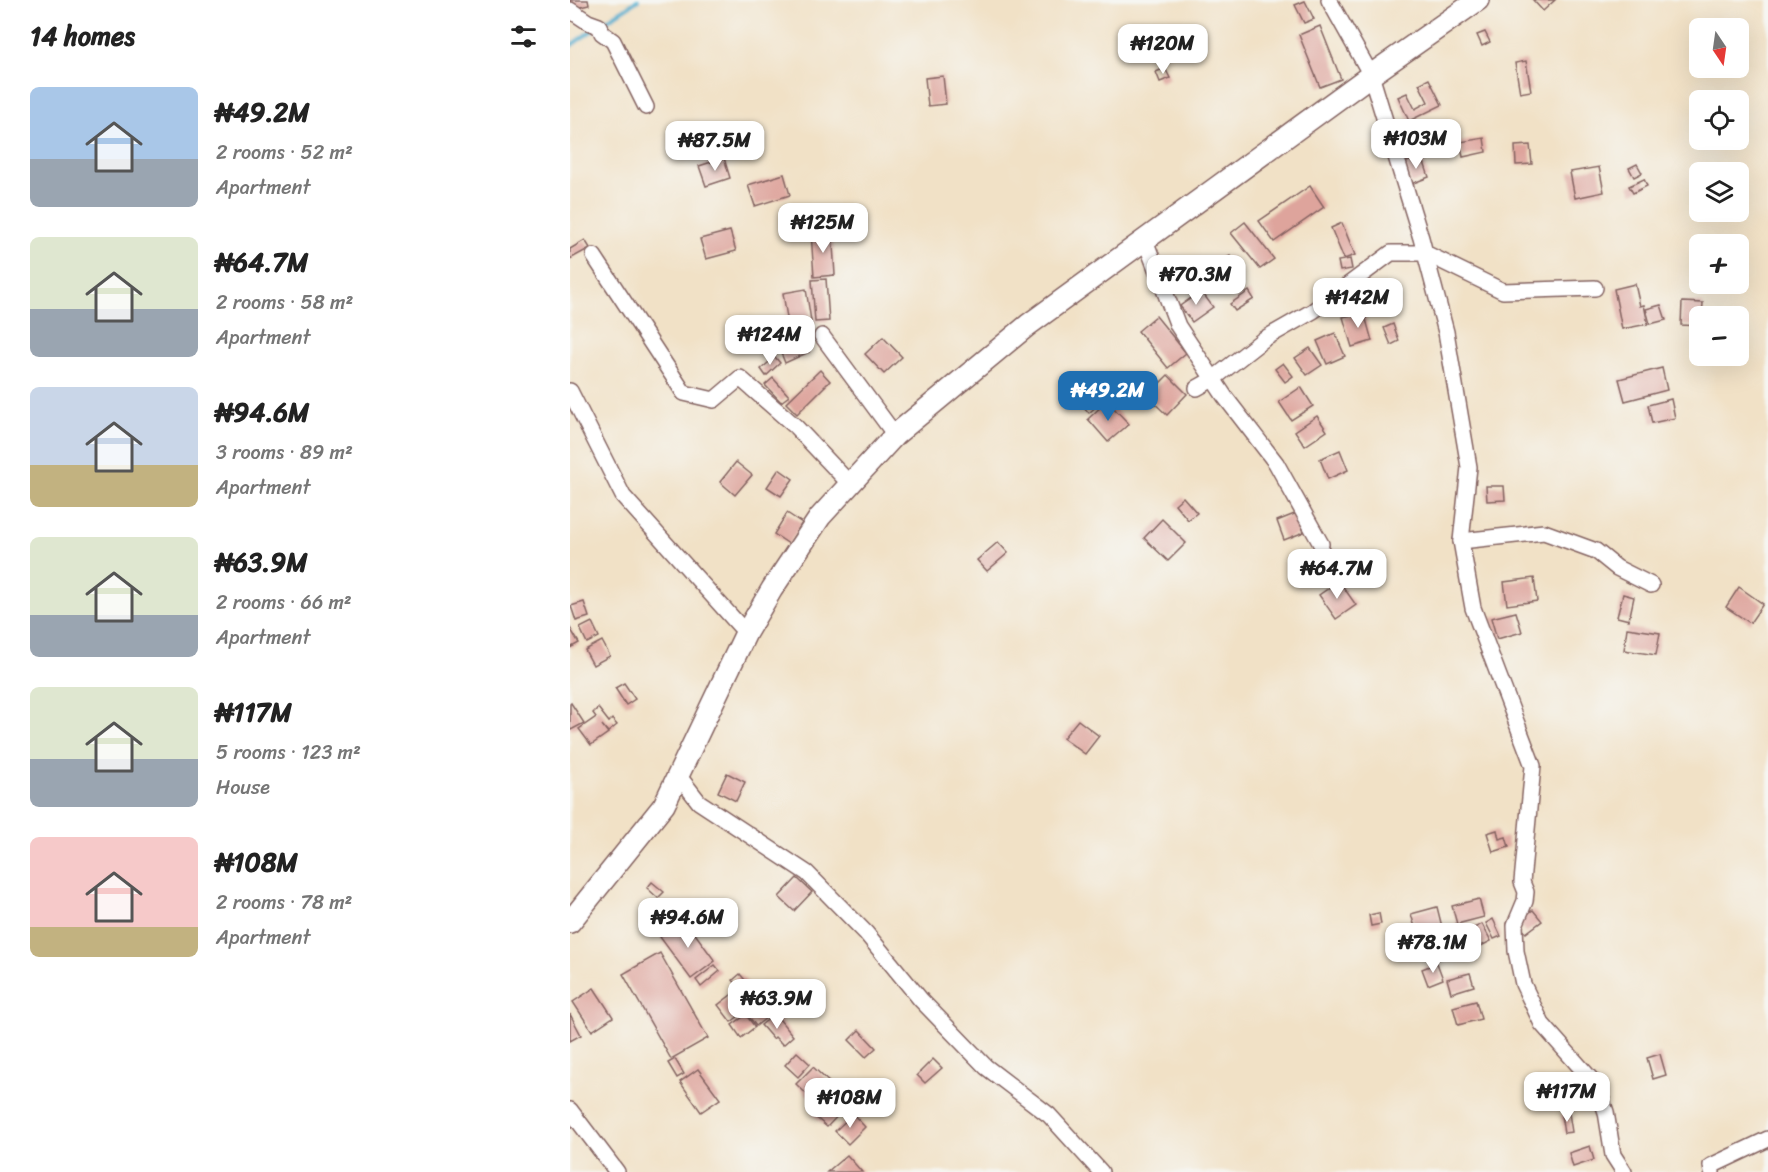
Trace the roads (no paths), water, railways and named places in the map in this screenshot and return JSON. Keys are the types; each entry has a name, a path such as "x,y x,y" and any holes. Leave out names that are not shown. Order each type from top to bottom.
{"main road":[{"path":"570,922 664,805 746,633 820,517 895,435 1028,325 1371,75 1478,0"}],"street":[{"path":"1329,0 1371,75 1425,253 1446,332 1469,467 1461,541 1473,608 1533,766 1522,882 1526,892 1525,901 1515,925 1516,951 1523,984 1542,1024 1596,1086 1605,1112 1613,1155 1624,1172"},
{"path":"570,10 588,22 599,26 602,33 613,41 646,107"},
{"path":"1145,240 1178,326 1225,397 1276,463 1322,544"},
{"path":"1197,388 1213,379 1264,339 1313,312 1391,253 1425,253 1503,291 1595,288"},
{"path":"594,256 684,393 714,400 740,378 795,426 850,484"},
{"path":"822,336 895,435"},
{"path":"570,391 623,496 746,633"},
{"path":"1461,541 1544,532 1596,551 1617,567 1651,585"},
{"path":"678,775 699,802 807,873 866,933 921,1000 986,1067 1049,1115 1101,1172"},
{"path":"570,1110 617,1172"},
{"path":"1712,1172 1711,1166 1768,1139"}],"waterway":[{"path":"603,23 638,0"},
{"path":"570,46 594,29"}]}
